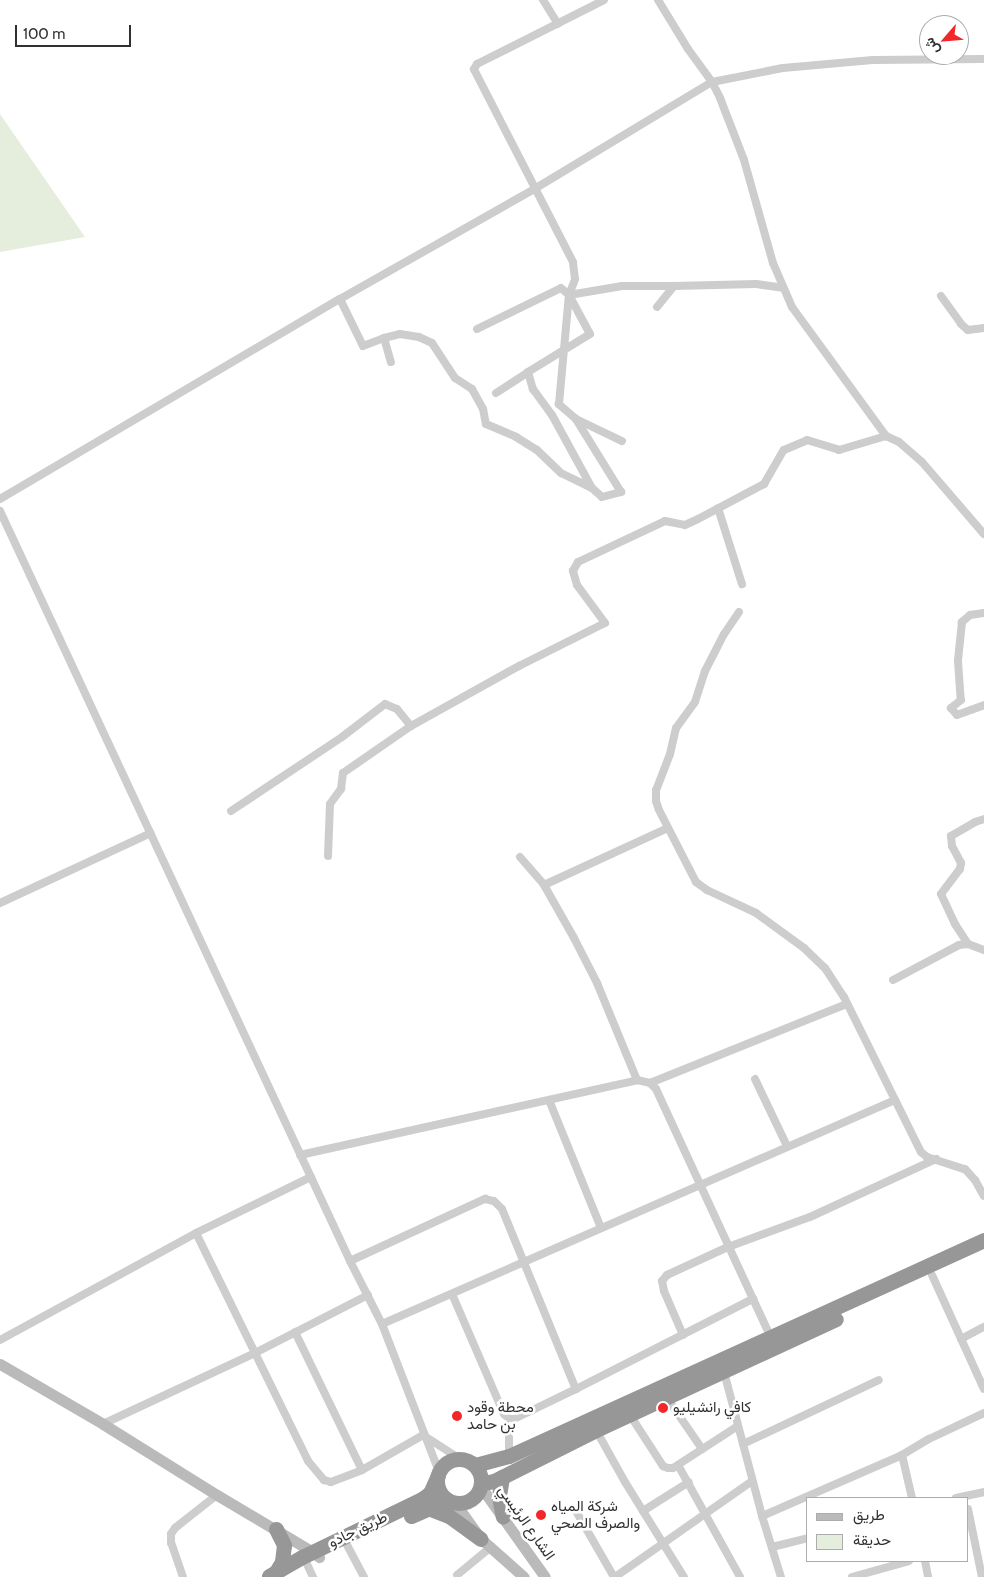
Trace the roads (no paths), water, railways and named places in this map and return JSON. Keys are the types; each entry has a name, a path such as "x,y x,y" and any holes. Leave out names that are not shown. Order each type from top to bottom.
{"highway":[{"path":"481,1485 502,1477 596,1430 724,1372 774,1342 984,1240"},
{"path":"475,1465 509,1456 984,1252"},
{"path":"460,1459 475,1465 480,1473 481,1485 472,1500 452,1502 438,1487 438,1473 450,1461 460,1459"},
{"name":"طريق جادو","path":"313,1557 422,1499 430,1493 438,1473"},
{"path":"502,1477 499,1497 502,1516"},
{"name":"طريق جادو","path":"271,1574 347,1545 428,1508 452,1502"},
{"path":"428,1508 449,1516 486,1542"},
{"path":"271,1574 282,1562 284,1545 276,1529"}],"street":[{"path":"543,0 558,24"},
{"path":"604,0 477,64 474,69 573,262 575,279 568,295 559,404 576,419 622,441"},
{"path":"662,1 712,82 744,160 770,256 783,288 801,321 886,436 899,442 922,462 984,534"},
{"path":"0,499 536,188 712,82 783,68 873,60 984,60"},
{"path":"568,295 622,286 756,284 783,288"},
{"path":"656,308 674,286"},
{"path":"477,329 562,288 590,334 496,393"},
{"path":"941,296 961,324 968,330 984,328"},
{"path":"340,300 363,346 400,334 419,336 432,343 455,378 472,390 483,409 486,424 516,437 537,450 561,473 592,488 602,497 620,492 576,419"},
{"path":"384,338 391,362"},
{"path":"528,372 533,389 552,415 592,488"},
{"path":"328,856 330,804 340,789 342,773 411,726 519,666 605,623 577,585 573,571 578,562 665,521 685,525 764,484 784,450 792,446 807,440 839,450 886,436"},
{"path":"718,508 742,584"},
{"path":"0,511 300,1155 382,1324 438,1473"},
{"path":"739,612 724,634 705,671 696,702 676,728 670,754 656,790 656,801 696,882 707,890 756,913 817,958 834,980 847,1004 921,1152 927,1156 965,1169 975,1180 984,1196"},
{"path":"984,613 970,615 962,622 958,661 961,700 951,708 957,714 984,705"},
{"path":"231,811 342,737 385,704 397,709 411,726"},
{"path":"968,944 955,924 941,894 960,869 961,863 952,846 951,836 975,822 984,820"},
{"path":"544,885 668,828"},
{"path":"0,903 150,833"},
{"path":"520,856 544,885 597,983 637,1080"},
{"path":"893,980 959,944 968,944 984,950"},
{"path":"650,1083 847,1004"},
{"path":"755,1078 788,1146"},
{"path":"300,1155 637,1080 650,1083 656,1089 728,1248 774,1342"},
{"path":"549,1100 601,1228"},
{"path":"382,1324 895,1100"},
{"path":"683,1334 664,1291 662,1281 667,1275 728,1248 810,1217 936,1159"},
{"path":"0,1340 196,1233 311,1177"},
{"path":"350,1261 485,1199 494,1201 502,1209 576,1389"},
{"path":"196,1233 308,1461 324,1480 331,1482 362,1470 423,1435"},
{"path":"932,1275 984,1389"},
{"path":"452,1294 504,1414 509,1419 509,1456"},
{"path":"102,1424 255,1353 368,1295"},
{"path":"509,1419 514,1419 576,1389 753,1300"},
{"path":"961,1339 984,1327"},
{"path":"295,1332 362,1470"},
{"path":"0,1364 276,1529 313,1557 313,1577"},
{"path":"724,1372 752,1481 781,1577"},
{"path":"743,1444 879,1380"},
{"path":"667,1398 702,1449"},
{"path":"762,1516 902,1455 929,1439 984,1413"},
{"path":"630,1414 663,1466 673,1468 738,1426"},
{"path":"596,1430 684,1577"},
{"path":"423,1435 460,1459"},
{"path":"902,1455 912,1497"},
{"path":"678,1465 707,1514 740,1577"},
{"path":"576,1511 615,1577 752,1481"},
{"path":"643,1511 688,1482"},
{"name":"الشارع الرئيسي","path":"481,1485 546,1577"},
{"path":"965,1497 984,1492"},
{"path":"182,1577 170,1543 171,1534 174,1528 217,1495"},
{"path":"452,1502 486,1542 524,1577"},
{"path":"969,1514 982,1577"},
{"path":"772,1547 806,1538"},
{"path":"456,1576 486,1542"},
{"path":"347,1545 364,1577"},
{"path":"852,1577 905,1562"},
{"path":"926,1562 928,1577"}],"place":[{"name":"كافي رانشيليو","path":"663,1408"},
{"name":"محطة وقود بن حامد","path":"457,1416"},
{"name":"شركة المياه والصرف الصحي","path":"541,1515"}]}
